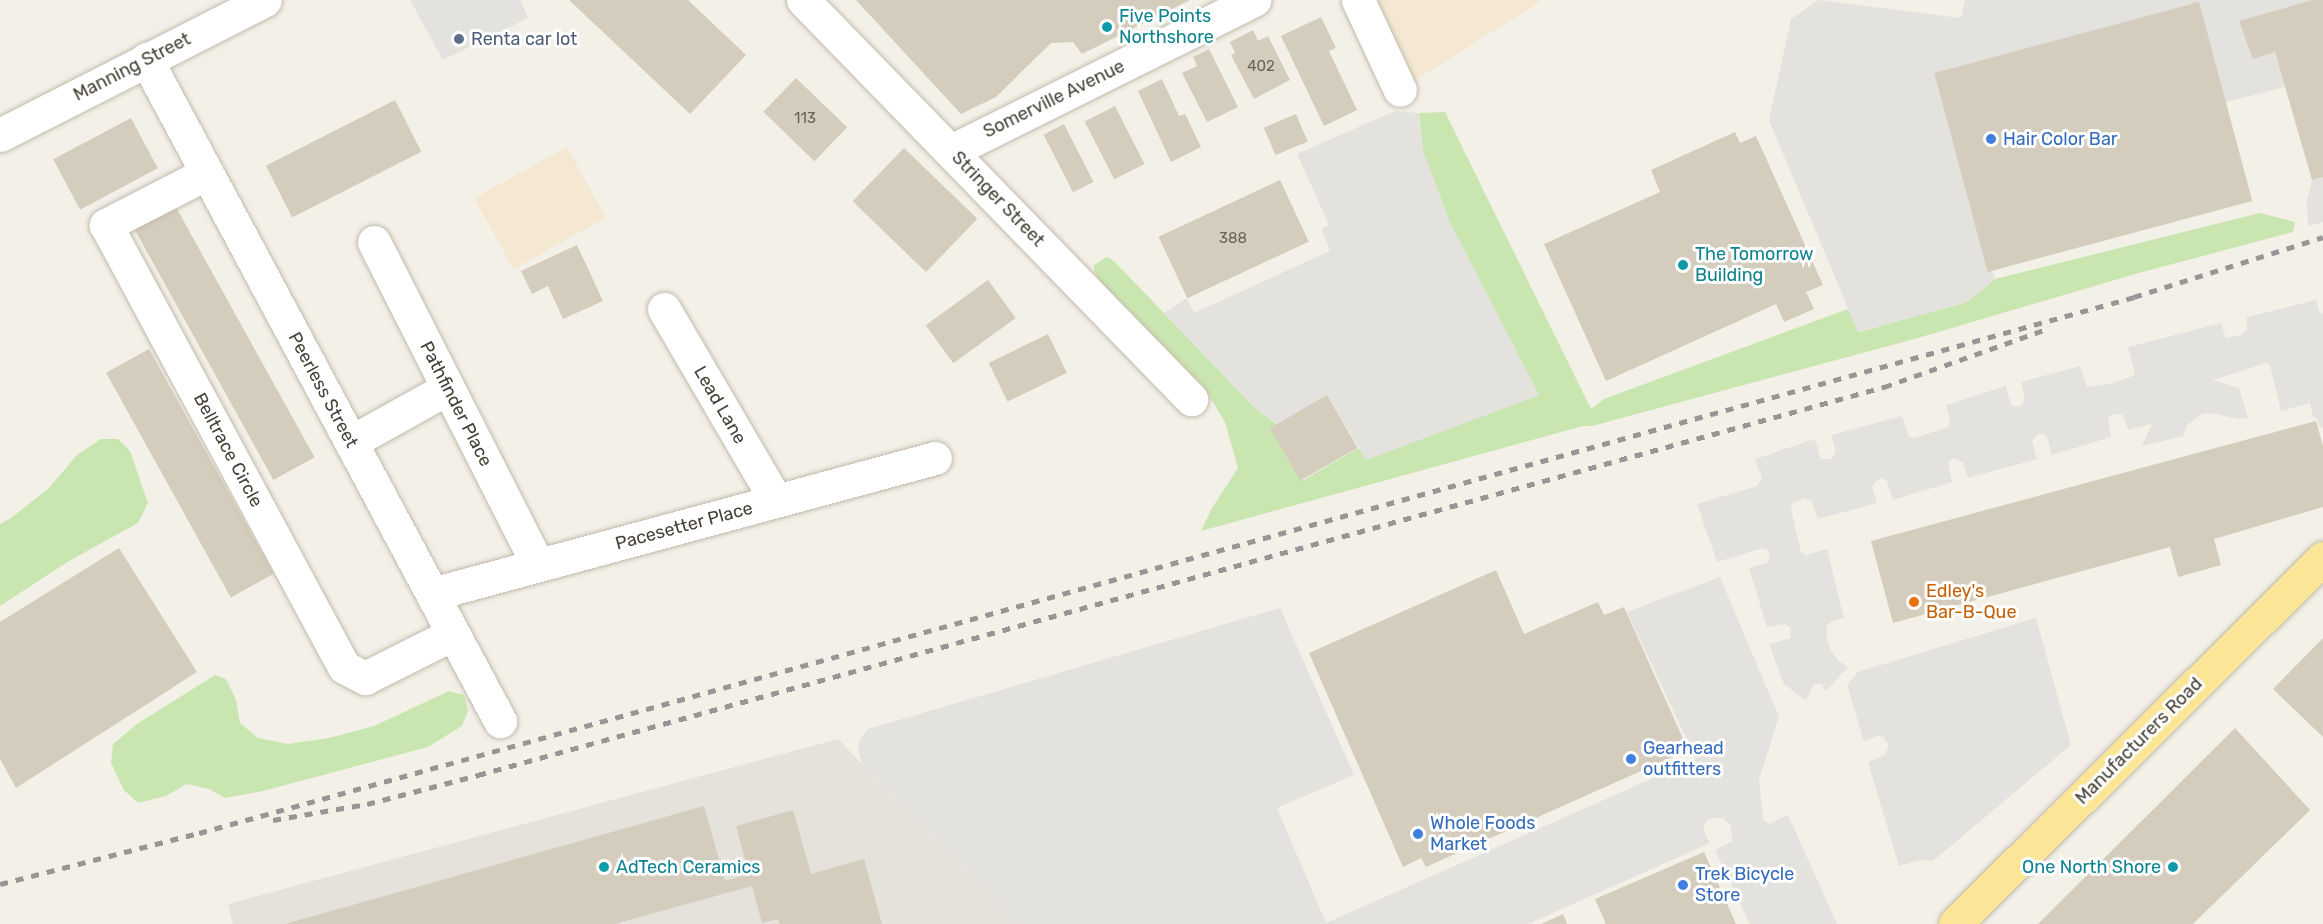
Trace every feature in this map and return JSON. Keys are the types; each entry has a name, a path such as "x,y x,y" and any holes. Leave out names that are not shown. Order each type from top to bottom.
{"main road":[{"name":"Manufacturers Road","path":"1955,924 2323,558"}],"street":[{"name":"Manning Street","path":"0,135 265,0"},
{"name":"Stringer Street","path":"803,0 1191,399"},
{"name":"Somerville Avenue","path":"951,150 1254,0"},
{"path":"1358,0 1400,90"},
{"name":"Peerless Street","path":"146,59 500,722"},
{"name":"Belltrace Circle","path":"207,173 106,225 344,667 365,678 453,634"},
{"name":"Pathfinder Place","path":"374,242 538,565"},
{"name":"Lead Lane","path":"664,309 776,501"},
{"path":"351,442 448,388"},
{"name":"Pacesetter Place","path":"432,594 936,458"}],"shaded area":[{"name":"Renta car lot","path":"410,0 520,0 528,18 443,60"},
{"path":"1358,0 1542,0 1400,90"},
{"path":"1818,0 1961,18 1965,0 2312,0 2240,21 2253,58 2275,52 2285,87 2226,102 1935,72 1995,279 1967,302 1858,332 1769,120 1791,19"},
{"path":"1395,111 1419,113 1423,151 1450,223 1539,395 1366,460 1327,395 1277,425 1255,408 1164,313 1187,298 1194,313 1330,251 1321,229 1329,225 1297,154"},
{"path":"567,147 606,218 514,269 474,198"},
{"path":"2323,177 2323,222 2308,226 2307,200 2312,180"},
{"path":"2316,300 2319,311 2323,314 2323,428 2319,426 2318,419 2313,417 2310,403 2281,411 2270,366 2266,363 2213,380 2239,388 2248,418 2202,414 2187,425 2184,436 2142,446 2152,424 2128,430 2123,415 2113,414 2108,418 2111,437 2052,455 2047,437 2038,434 2032,441 2037,459 1968,478 1963,462 1953,458 1948,463 1952,482 1893,500 1887,481 1882,478 1877,480 1872,487 1877,503 1818,519 1812,502 1805,498 1793,503 1791,509 1801,552 1806,555 1827,549 1844,618 1830,622 1827,626 1827,638 1830,649 1839,661 1848,667 1826,691 1821,684 1814,684 1806,701 1784,684 1769,644 1791,638 1790,627 1785,624 1767,627 1749,568 1769,562 1769,551 1763,548 1717,562 1697,504 1757,486 1762,478 1755,459 1815,439 1821,459 1832,459 1836,451 1831,435 1902,416 1909,437 1914,438 1949,427 1950,418 1946,405 2006,386 2011,405 2020,407 2025,400 2021,382 2080,366 2087,387 2109,384 2133,376 2135,373 2128,347 2221,323 2226,338 2241,335 2247,330 2247,317"},
{"path":"1720,577 1779,717 1759,779 1763,820 1769,824 1788,815 1837,924 1750,924 1715,850 1732,841 1731,826 1723,818 1713,818 1706,821 1703,829 1710,843 1528,924 1017,924 862,763 858,751 860,739 868,729 1280,608 1354,775 1277,808 1326,923 1696,759 1627,612"},
{"path":"2036,618 2071,745 1933,861 1920,860 1899,866 1868,762 1885,755 1889,745 1883,737 1877,736 1864,742 1847,685 1858,672"},
{"path":"838,739 1017,924 233,924 228,904"}],"green space":[{"path":"1445,112 1591,409 1604,399 1848,309 1859,332 1967,302 1995,279 2260,213 2295,222 2293,232 2135,274 1918,338 1592,426 1583,426 1201,531 1212,508 1238,468 1225,422 1203,386 1100,281 1094,271 1094,265 1107,257 1114,261 1255,408 1277,425 1302,481 1358,448 1367,459 1539,395 1450,223 1423,151 1419,113"},
{"path":"101,439 118,439 130,451 148,503 138,523 69,561 0,606 0,524 49,488 77,455"},
{"path":"215,675 226,679 236,700 240,723 258,738 288,744 329,738 374,726 449,691 464,695 468,711 462,726 428,747 263,791 225,798 209,789 186,784 166,796 138,803 124,790 111,763 113,744 137,724"}],"building":[{"path":"569,0 688,0 746,55 690,114"},
{"path":"856,0 1190,0 1082,54 1073,42 1051,43 996,97 961,114"},
{"path":"2312,0 2323,0 2323,177 2312,180 2275,52 2253,59 2239,21"},
{"path":"2199,2 2252,201 1988,272 1934,73"},
{"path":"1321,17 1336,48 1329,51 1357,110 1324,126 1281,36"},
{"path":"1253,30 1258,41 1268,36 1290,80 1254,99 1231,55 1235,53 1230,42"},
{"path":"1209,49 1238,107 1207,122 1182,73 1197,66 1193,57"},
{"path":"796,78 847,127 814,161 763,112"},
{"path":"1162,79 1179,116 1185,114 1201,147 1171,162 1138,91"},
{"path":"395,100 421,152 292,218 266,166"},
{"path":"1115,106 1145,164 1114,179 1085,121"},
{"path":"1296,114 1308,142 1276,155 1264,128"},
{"path":"131,118 158,168 80,210 53,159"},
{"path":"1064,124 1094,182 1073,192 1044,134"},
{"name":"The Tomorrow Building","path":"1735,132 1740,143 1756,136 1823,285 1806,292 1814,309 1784,322 1776,304 1606,381 1544,244 1660,192 1651,170"},
{"path":"904,148 977,219 926,272 853,201"},
{"path":"1280,180 1309,242 1187,298 1159,237"},
{"path":"172,200 315,457 273,480 131,223"},
{"path":"577,245 603,301 563,319 548,286 532,294 521,271"},
{"path":"988,280 1016,318 953,363 926,325"},
{"path":"1048,334 1067,373 1008,402 989,363"},
{"path":"149,349 274,574 231,598 106,373"},
{"path":"1327,395 1358,448 1300,481 1270,428"},
{"path":"2316,421 2323,446 2323,507 2214,539 2221,565 2178,577 2170,547 1893,623 1871,541"},
{"path":"119,548 197,672 16,788 0,759 0,622"},
{"path":"1496,570 1524,634 1598,602 1604,615 1624,607 1688,750 1426,867 1421,858 1403,867 1309,653"},
{"path":"2323,638 2323,737 2273,689"},
{"name":"One North Shore","path":"2235,728 2310,810 2193,924 2038,924"},
{"name":"AdTech Ceramics","path":"704,806 725,881 749,874 736,826 793,810 811,874 864,859 882,924 780,924 778,919 762,923 752,886 614,924 285,924"},
{"path":"1704,852 1736,924 1606,924 1595,899"},
{"path":"1563,914 1567,924 1541,924"}],"railway":[{"path":"0,884 199,833 2134,297 2323,237"},
{"path":"273,820 367,804 478,775 1884,387 2050,328"}],"place":[{"name":"Five Points Northshore","path":"1107,27"},
{"name":"Renta car lot","path":"459,39"},
{"name":"Hair Color Bar","path":"1991,139"},
{"name":"The Tomorrow Building","path":"1683,265"},
{"name":"Edley's Bar-B-Que","path":"1914,602"},
{"name":"Gearhead outfitters","path":"1631,759"},
{"name":"Whole Foods Market","path":"1418,834"},
{"name":"AdTech Ceramics","path":"604,867"},
{"name":"One North Shore","path":"2173,867"},
{"name":"Trek Bicycle Store","path":"1683,885"}]}
